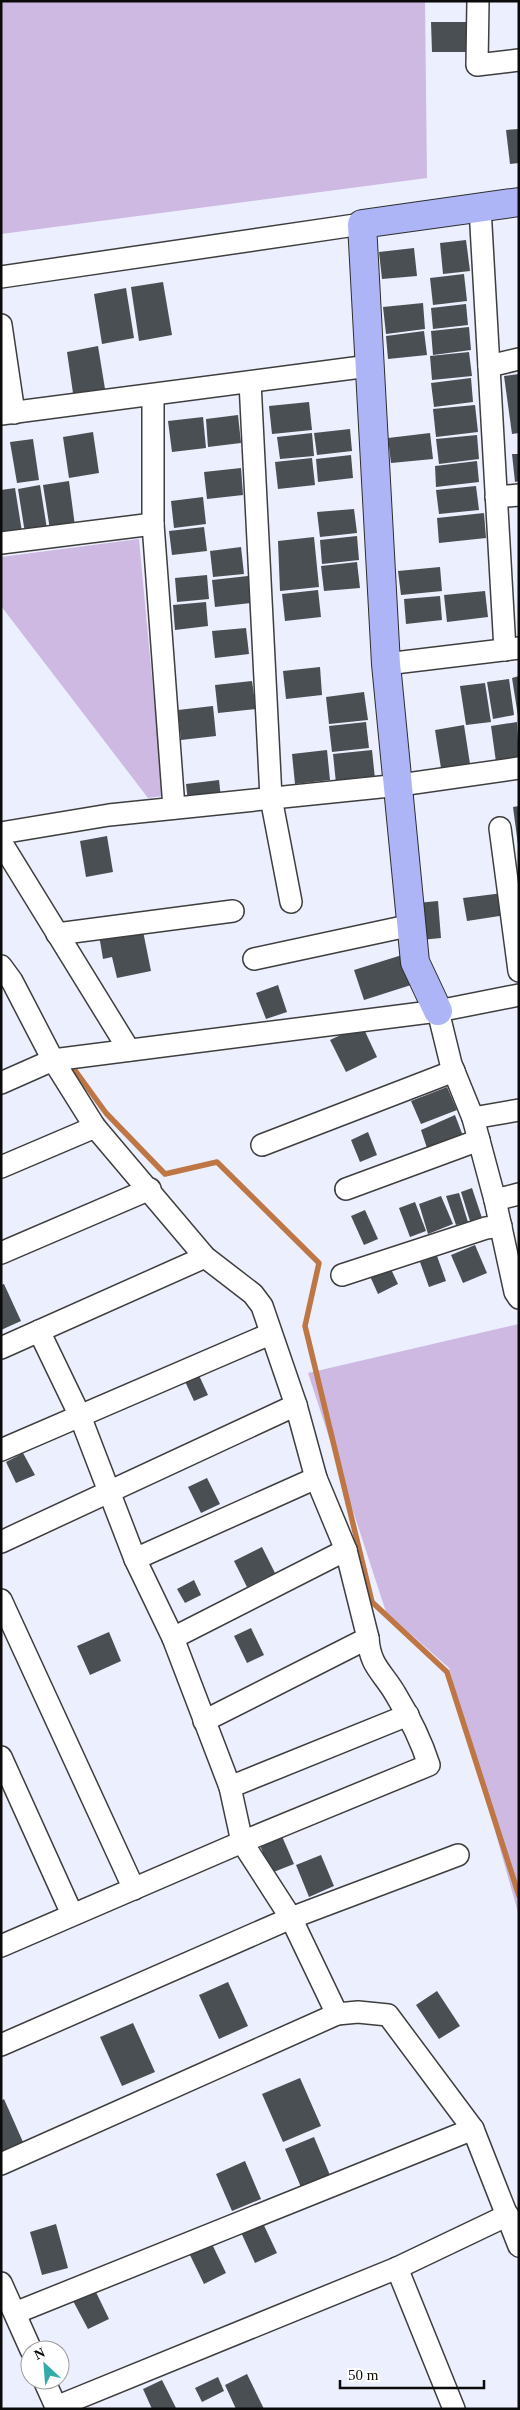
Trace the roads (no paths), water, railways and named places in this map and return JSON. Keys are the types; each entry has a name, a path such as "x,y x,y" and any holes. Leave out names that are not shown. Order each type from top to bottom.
{"street":[{"path":"478,1 477,65 519,60"},
{"path":"1,277 519,202"},
{"path":"386,664 512,649 496,497 480,208"},
{"path":"362,224 368,366 386,664 400,785 416,962 438,1011 454,1071 474,1118 495,1200 515,1292 519,1298"},
{"path":"1,324 7,413 368,366"},
{"path":"489,366 519,359"},
{"path":"250,382 270,798 291,902"},
{"path":"153,395 153,524 174,808"},
{"path":"496,497 519,495"},
{"path":"1,543 153,524"},
{"path":"1,833 109,815 400,785 519,768"},
{"path":"500,828 519,971"},
{"path":"1,842 57,934 124,1051"},
{"path":"57,934 233,911"},
{"path":"254,959 412,925"},
{"path":"1,1946 242,1842 429,1765 420,1738 408,1715 393,1689 377,1669 369,1653 368,1638 346,1550 316,1478 296,1405 270,1334 265,1313 253,1294 205,1257 150,1189 95,1127 5,977"},
{"path":"1,1084 55,1060 438,1011 519,995"},
{"path":"262,1145 454,1071"},
{"path":"474,1118 519,1110"},
{"path":"1,1167 95,1127"},
{"path":"346,1188 479,1140"},
{"path":"1,1252 150,1189"},
{"path":"495,1200 519,1194"},
{"path":"342,1275 486,1228 501,1226"},
{"path":"1,1348 205,1257"},
{"path":"39,1331 80,1416 135,1559 173,1638 230,1787 242,1842 291,1918 337,2014"},
{"path":"1,1450 270,1334"},
{"path":"1,1542 296,1405"},
{"path":"135,1559 316,1478"},
{"path":"173,1638 346,1550"},
{"path":"1,1600 134,1889"},
{"path":"204,1721 368,1638"},
{"path":"230,1787 408,1715"},
{"path":"1,1757 72,1914"},
{"path":"1,2045 291,1918 458,1855"},
{"path":"1,2164 337,2014 358,2012 388,2016 473,2128 519,2246"},
{"path":"15,2313 473,2128"},
{"path":"48,2390 56,2408 397,2268 508,2215"},
{"path":"397,2268 454,2409"},
{"path":"1,2283 27,2340"}],"waterway":[{"path":"69,1062 106,1113 165,1174 217,1162 319,1263 305,1326 372,1602 447,1672 519,1896"}]}
